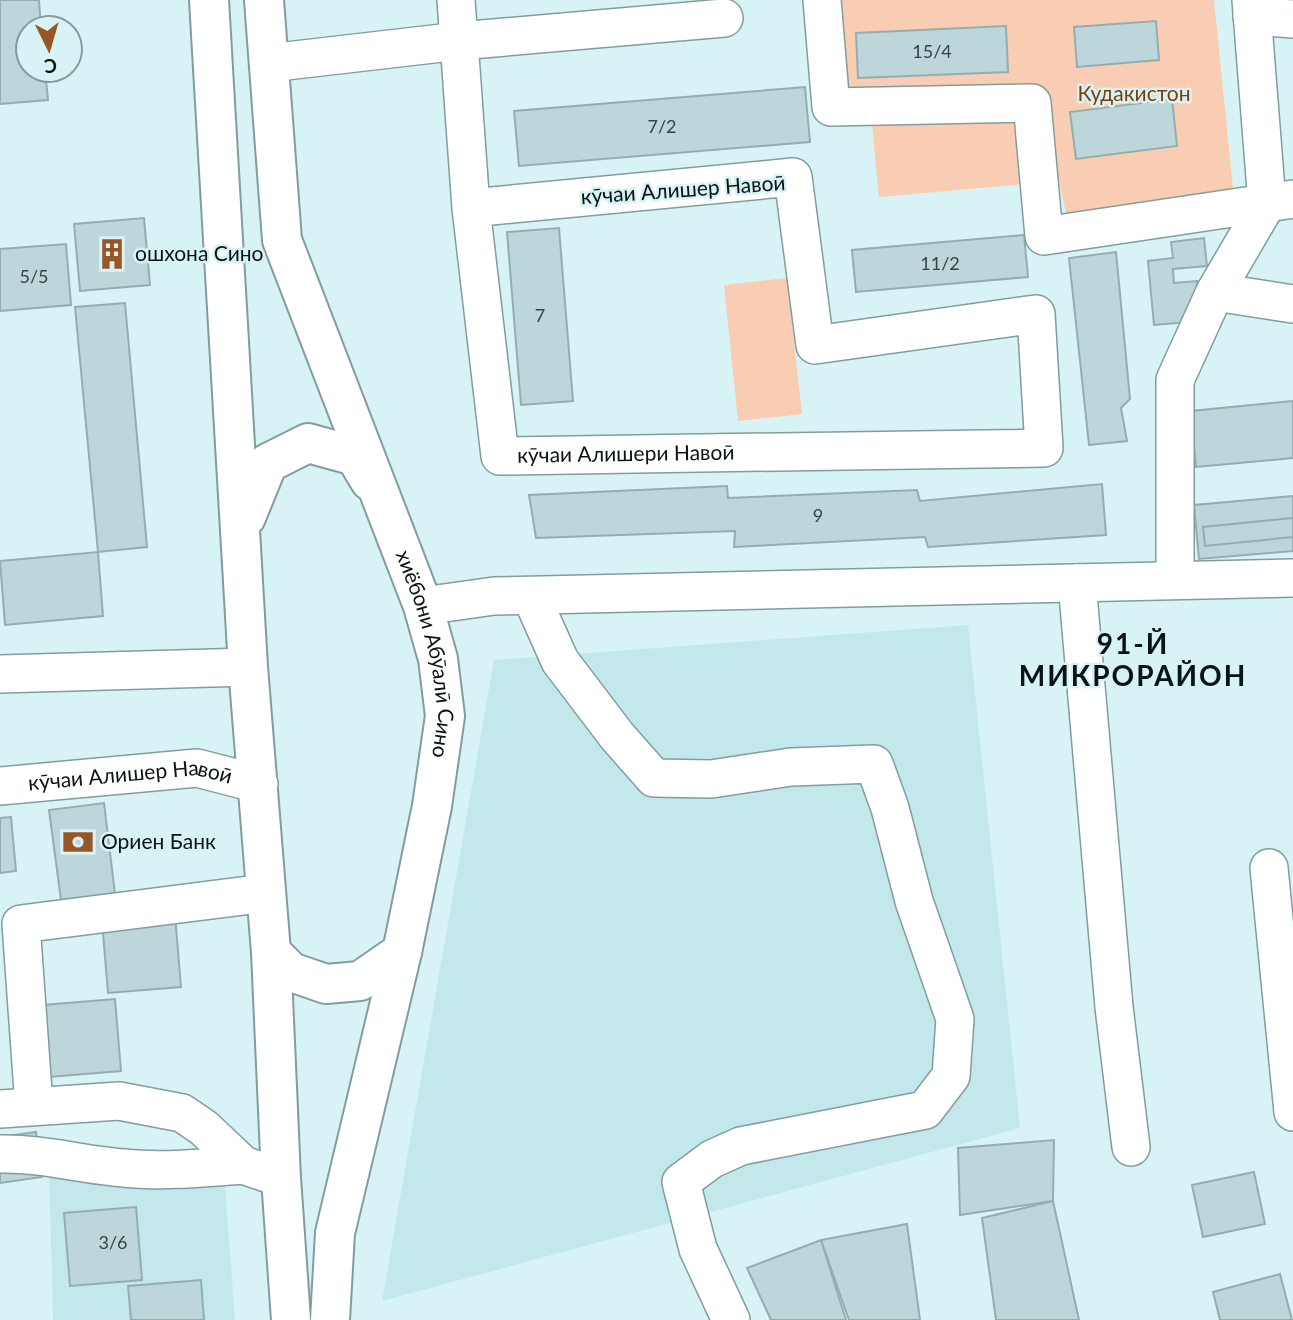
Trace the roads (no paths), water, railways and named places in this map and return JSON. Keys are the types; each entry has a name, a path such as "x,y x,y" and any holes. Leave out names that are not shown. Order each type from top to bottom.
{"main road":[{"path":"209,0 242,528 248,667 271,952 281,1178 291,1320"},
{"name":"хиёбони Абӯалӣ Сино","path":"264,0 282,240 423,606 438,659 445,716 432,806 402,952 335,1233 330,1320"},
{"path":"242,528 268,463 308,443 355,456 381,497"},
{"path":"271,952 291,972 326,984 360,981 402,952"}],"street":[{"name":"кӯчаи Алишери Навоӣ","path":"456,0 471,208 500,456 1044,448"},
{"path":"822,0 831,107 1032,103 1044,236 1280,201"},
{"path":"1175,580 1175,380 1215,292 1280,201 1252,8 1293,19"},
{"path":"269,63 459,41 724,18"},
{"name":"кӯчаи Алишер Навоӣ","path":"471,208 793,177 815,345 1036,314 1044,448"},
{"path":"1215,292 1293,304"},
{"path":"423,606 494,596 1293,578"},
{"path":"1077,583 1114,1007 1131,1147"},
{"path":"531,596 560,661 617,736 654,778 711,779 791,767 874,764 890,807 914,901 955,1019 951,1076 925,1110 741,1146 712,1159 681,1182 698,1249 731,1320"},
{"path":"0,674 248,667"},
{"name":"кӯчаи Алишер Навоӣ","path":"0,786 197,768 258,784"},
{"path":"1269,869 1292,1095"},
{"path":"243,1165 204,1128 182,1113 119,1101 17,1107 11,926 266,893"},
{"path":"0,1154 25,1153 125,1169 191,1169 243,1165 281,1178"}],"place":[{"name":"ошхона Сино","path":"112,254"},
{"name":"Ориен Банк","path":"78,842"}],"district":[{"name":"91-Й МИКРОРАЙОН","path":"1133,660"}],"park label":[{"name":"Кудакистон","path":"1134,94"}]}
